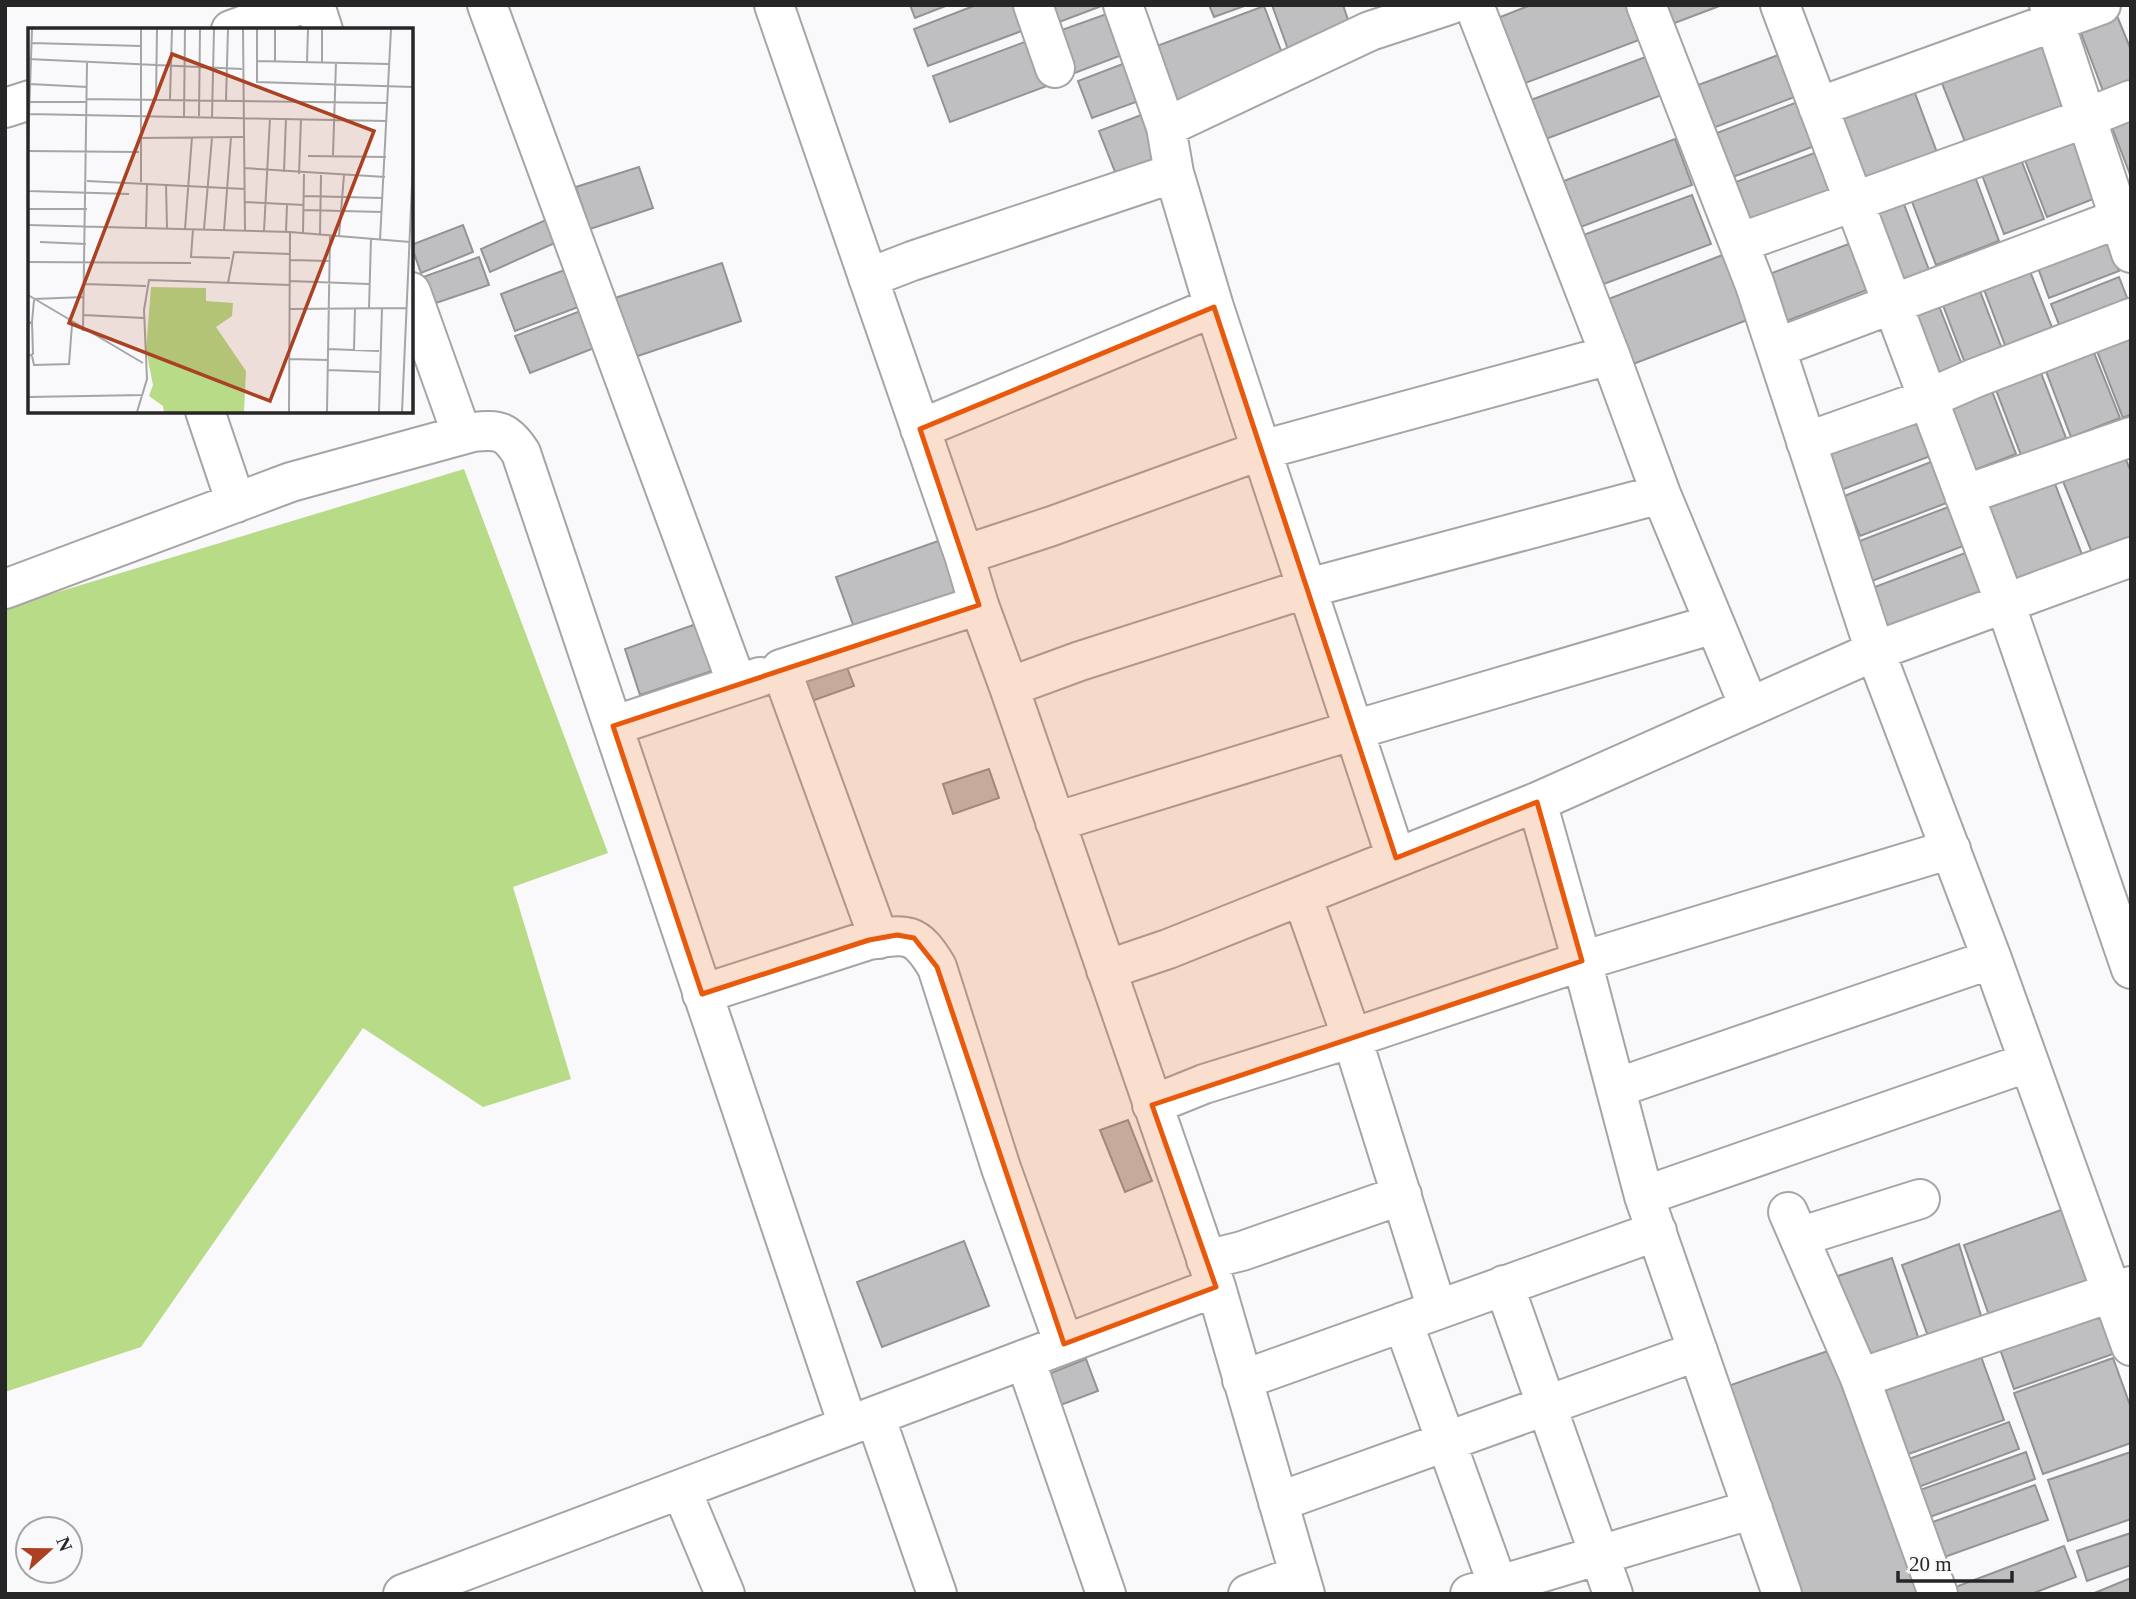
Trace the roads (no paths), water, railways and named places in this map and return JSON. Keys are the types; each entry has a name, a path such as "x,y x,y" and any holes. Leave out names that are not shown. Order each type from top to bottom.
{"street":[{"path":"212,5 220,28"},
{"path":"237,28 300,5"},
{"path":"314,5 322,28"},
{"path":"487,5 737,684"},
{"path":"774,5 1211,1273 1302,1584 1248,1594"},
{"path":"1033,5 1055,68"},
{"path":"1123,5 1166,127 1174,173 1214,307 1396,858"},
{"path":"1166,127 1366,18 1449,5"},
{"path":"1474,5 1661,494 1749,706"},
{"path":"1646,5 1739,243 1875,651 2029,1062 2121,1290 2131,1346"},
{"path":"1780,5 2004,603 2131,969"},
{"path":"1818,107 2051,14 2101,5"},
{"path":"2051,14 2086,118 2125,216 2131,253"},
{"path":"1739,243 2131,100"},
{"path":"5,108 28,101"},
{"path":"868,278 1174,173"},
{"path":"1776,348 2125,216"},
{"path":"413,298 461,435"},
{"path":"920,429 1214,307"},
{"path":"1806,442 1927,399 2131,318"},
{"path":"964,555 1262,450 1610,355"},
{"path":"206,413 236,503"},
{"path":"5,589 290,482 461,435 493,430 510,437 521,453 702,994 861,1421 937,1594"},
{"path":"1964,495 2131,437"},
{"path":"1009,687 1080,661 1308,588 1661,494"},
{"path":"1106,970 1168,949 1536,802 1875,651 2131,556"},
{"path":"613,726 979,605"},
{"path":"1055,822 1714,624"},
{"path":"781,669 879,939"},
{"path":"1536,802 1582,961 1644,1196 1782,1594"},
{"path":"1152,1105 1204,1084 1582,961 1951,849"},
{"path":"1302,896 1352,1038 1402,1195 1420,1315 1446,1441 1489,1591 1753,1510"},
{"path":"702,994 897,935 914,938 927,950 937,967 1001,1168 1063,1344"},
{"path":"1616,1088 1992,959"},
{"path":"1644,1196 2029,1062"},
{"path":"403,1594 1063,1344 1211,1273 1242,1251 1402,1195"},
{"path":"1920,1199 1793,1224 1860,1378 1938,1594"},
{"path":"1242,1380 1657,1231"},
{"path":"1504,1285 1613,1594"},
{"path":"1860,1378 2121,1290"},
{"path":"1278,1502 1698,1351"},
{"path":"1025,1359 1106,1594"},
{"path":"681,1489 726,1594"}]}
